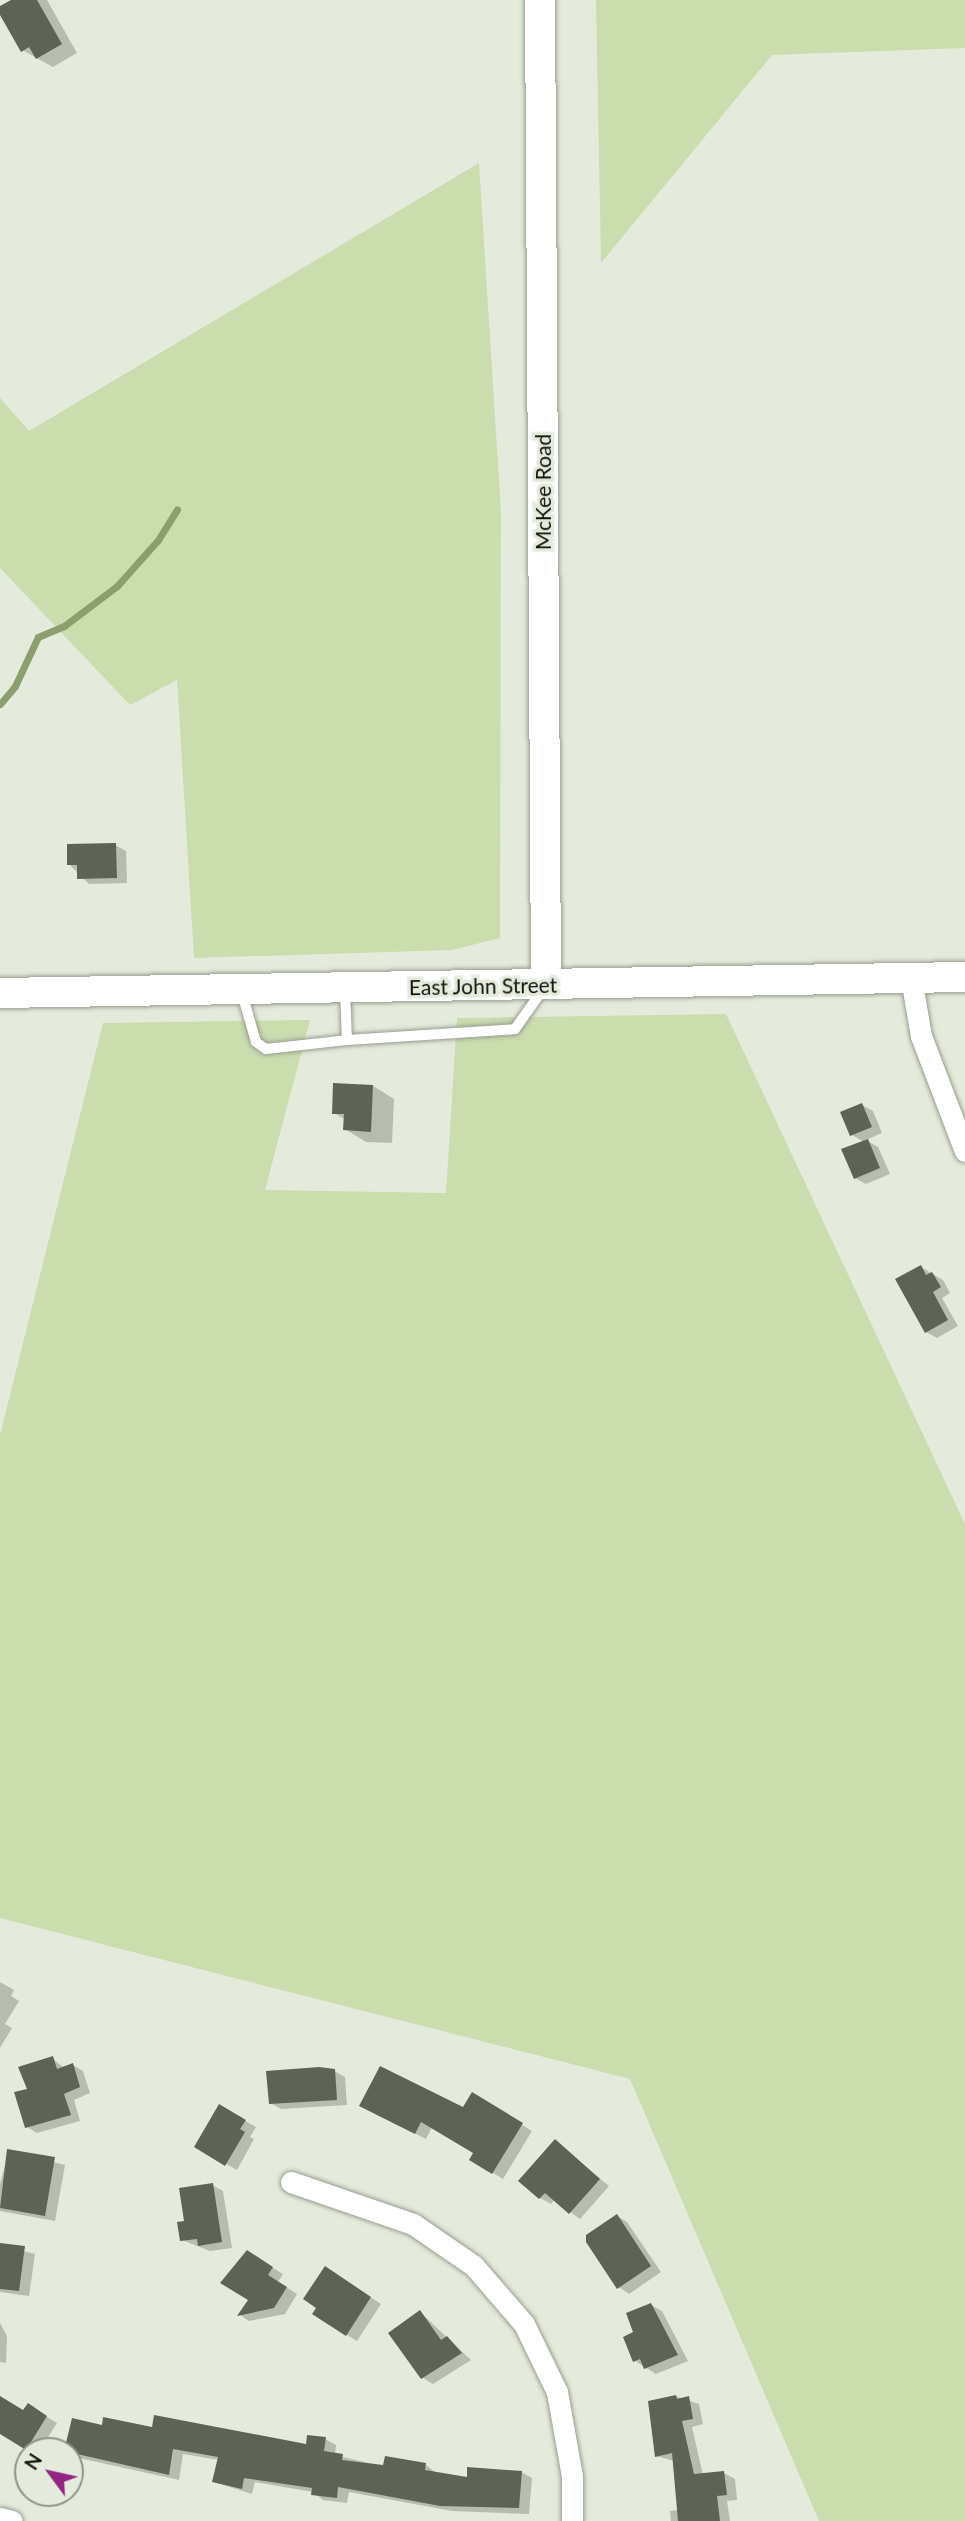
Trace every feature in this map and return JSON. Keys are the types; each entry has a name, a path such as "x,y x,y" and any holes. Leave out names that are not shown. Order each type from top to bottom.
{"street":[{"name":"McKee Road","path":"540,0 547,984"},
{"name":"East John Street","path":"0,993 965,977"},
{"path":"911,978 921,1036 965,1151"},
{"path":"291,2182 413,2224 474,2266 524,2324 557,2392 572,2476 572,2521"},
{"path":"0,2518 12,2521"}],"lane":[{"path":"241,989 256,1042 266,1049 347,1040 515,1030 547,984"},
{"path":"345,989 347,1040"}],"green space":[{"path":"596,0 965,0 965,48 772,55 601,263"},
{"path":"479,163 501,512 500,938 452,950 194,958 177,680 130,705 0,568 0,398 29,431"},
{"path":"726,1014 965,1524 965,2521 819,2521 630,2079 0,1918 0,1435 103,1023 310,1020 265,1190 446,1193 457,1018"}],"building":[{"path":"11,0 37,0 62,44 36,59 29,47 21,52 0,15 0,6"},
{"path":"116,843 117,878 77,879 77,865 67,865 67,844"},
{"path":"333,1083 373,1085 371,1132 343,1130 344,1114 332,1114"},
{"path":"862,1103 872,1127 850,1136 840,1112"},
{"path":"868,1139 880,1168 854,1179 841,1149"},
{"path":"921,1265 926,1275 932,1272 941,1287 933,1292 948,1320 925,1333 895,1279"},
{"path":"53,2056 57,2069 73,2063 80,2087 64,2094 71,2115 25,2128 14,2092 27,2089 18,2067"},
{"path":"380,2066 463,2107 472,2092 523,2123 492,2174 469,2160 473,2153 421,2122 415,2134 359,2106"},
{"path":"319,2067 335,2069 337,2100 269,2104 266,2071"},
{"path":"219,2104 246,2120 240,2129 245,2132 225,2166 194,2147"},
{"path":"555,2139 600,2179 569,2214 545,2193 539,2199 518,2181"},
{"path":"7,2149 55,2157 45,2216 0,2208"},
{"path":"213,2183 222,2242 198,2246 197,2239 180,2241 177,2222 184,2221 179,2188"},
{"path":"617,2214 651,2266 617,2289 586,2242 586,2235"},
{"path":"0,2243 25,2246 19,2291 0,2289"},
{"path":"247,2250 273,2267 268,2275 287,2287 274,2308 237,2316 248,2300 220,2283"},
{"path":"325,2266 371,2297 346,2336 312,2314 316,2308 303,2299"},
{"path":"651,2303 678,2355 644,2369 640,2359 633,2362 623,2337 633,2332 626,2313"},
{"path":"420,2310 441,2340 447,2336 462,2353 421,2379 388,2333"},
{"path":"676,2395 677,2399 689,2396 693,2419 682,2421 694,2474 724,2471 727,2495 717,2496 720,2521 678,2521 672,2453 655,2457 648,2401"},
{"path":"0,2396 23,2410 28,2403 47,2416 34,2437 14,2437 14,2443 0,2434"},
{"path":"154,2415 306,2444 307,2435 326,2437 324,2451 343,2454 342,2460 383,2465 385,2456 426,2463 425,2470 467,2477 467,2467 522,2471 519,2508 440,2506 338,2487 337,2498 311,2495 312,2488 244,2478 242,2489 212,2482 218,2457 173,2449 169,2475 84,2456 84,2437 67,2437 72,2418 102,2425 103,2417 152,2427"}],"waterway":[{"path":"0,704 15,686 38,637 64,626 117,586 158,540 177,510"}]}
